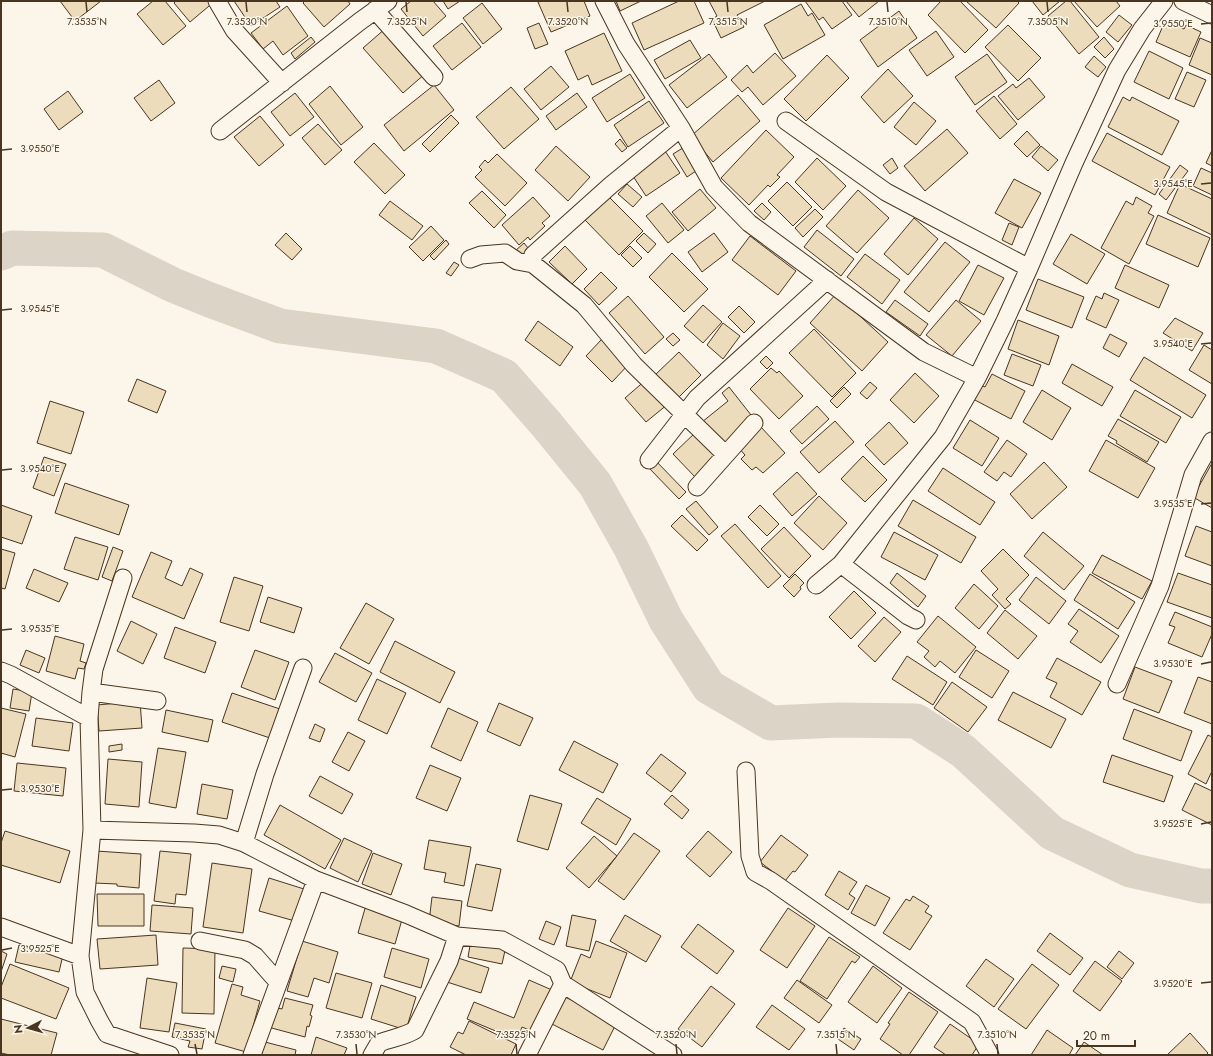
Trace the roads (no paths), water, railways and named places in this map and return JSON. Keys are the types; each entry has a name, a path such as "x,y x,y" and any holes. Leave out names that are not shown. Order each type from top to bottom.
{"street":[{"path":"217,1 234,30 282,83"},
{"path":"604,1 626,44 682,128 714,188 749,223 924,352 977,378"},
{"path":"816,585 841,564 943,437 977,378 1030,268 1074,163 1117,70 1142,29 1164,1"},
{"path":"1183,1 1212,15"},
{"path":"220,131 382,6 434,77"},
{"path":"786,121 886,192 1030,268"},
{"path":"533,264 533,255 611,185 682,128"},
{"path":"470,259 506,253 517,261 533,264 584,304 634,365 725,454"},
{"path":"649,460 697,398 827,280"},
{"path":"697,488 725,454 754,423"},
{"path":"1117,684 1160,586 1193,475 1212,441"},
{"path":"841,564 908,616 916,620"},
{"path":"123,578 94,668 88,718 92,830 80,956 85,992 107,1034 170,1055"},
{"path":"244,842 264,774 303,668"},
{"path":"1,671 12,675 88,718"},
{"path":"91,692 157,701"},
{"path":"746,771 750,856 754,872 770,881 972,1022 990,1055"},
{"path":"92,830 219,835 244,842 316,880 406,914 457,936 502,940 557,970 564,984 672,1055"},
{"path":"252,1055 316,880"},
{"path":"1,927 80,956"},
{"path":"372,1055 379,1043 392,1038 407,1035 416,1030 449,961 457,936"},
{"path":"200,941 245,950 254,956 278,982"},
{"path":"527,1055 564,984"}],"waterway":[{"path":"1,253 12,248 103,250 173,285 280,326 436,346 504,376 547,425 595,484 631,548 666,620 709,687 771,723 838,720 916,721 963,751 1052,833 1130,870 1201,886 1212,886"}]}
